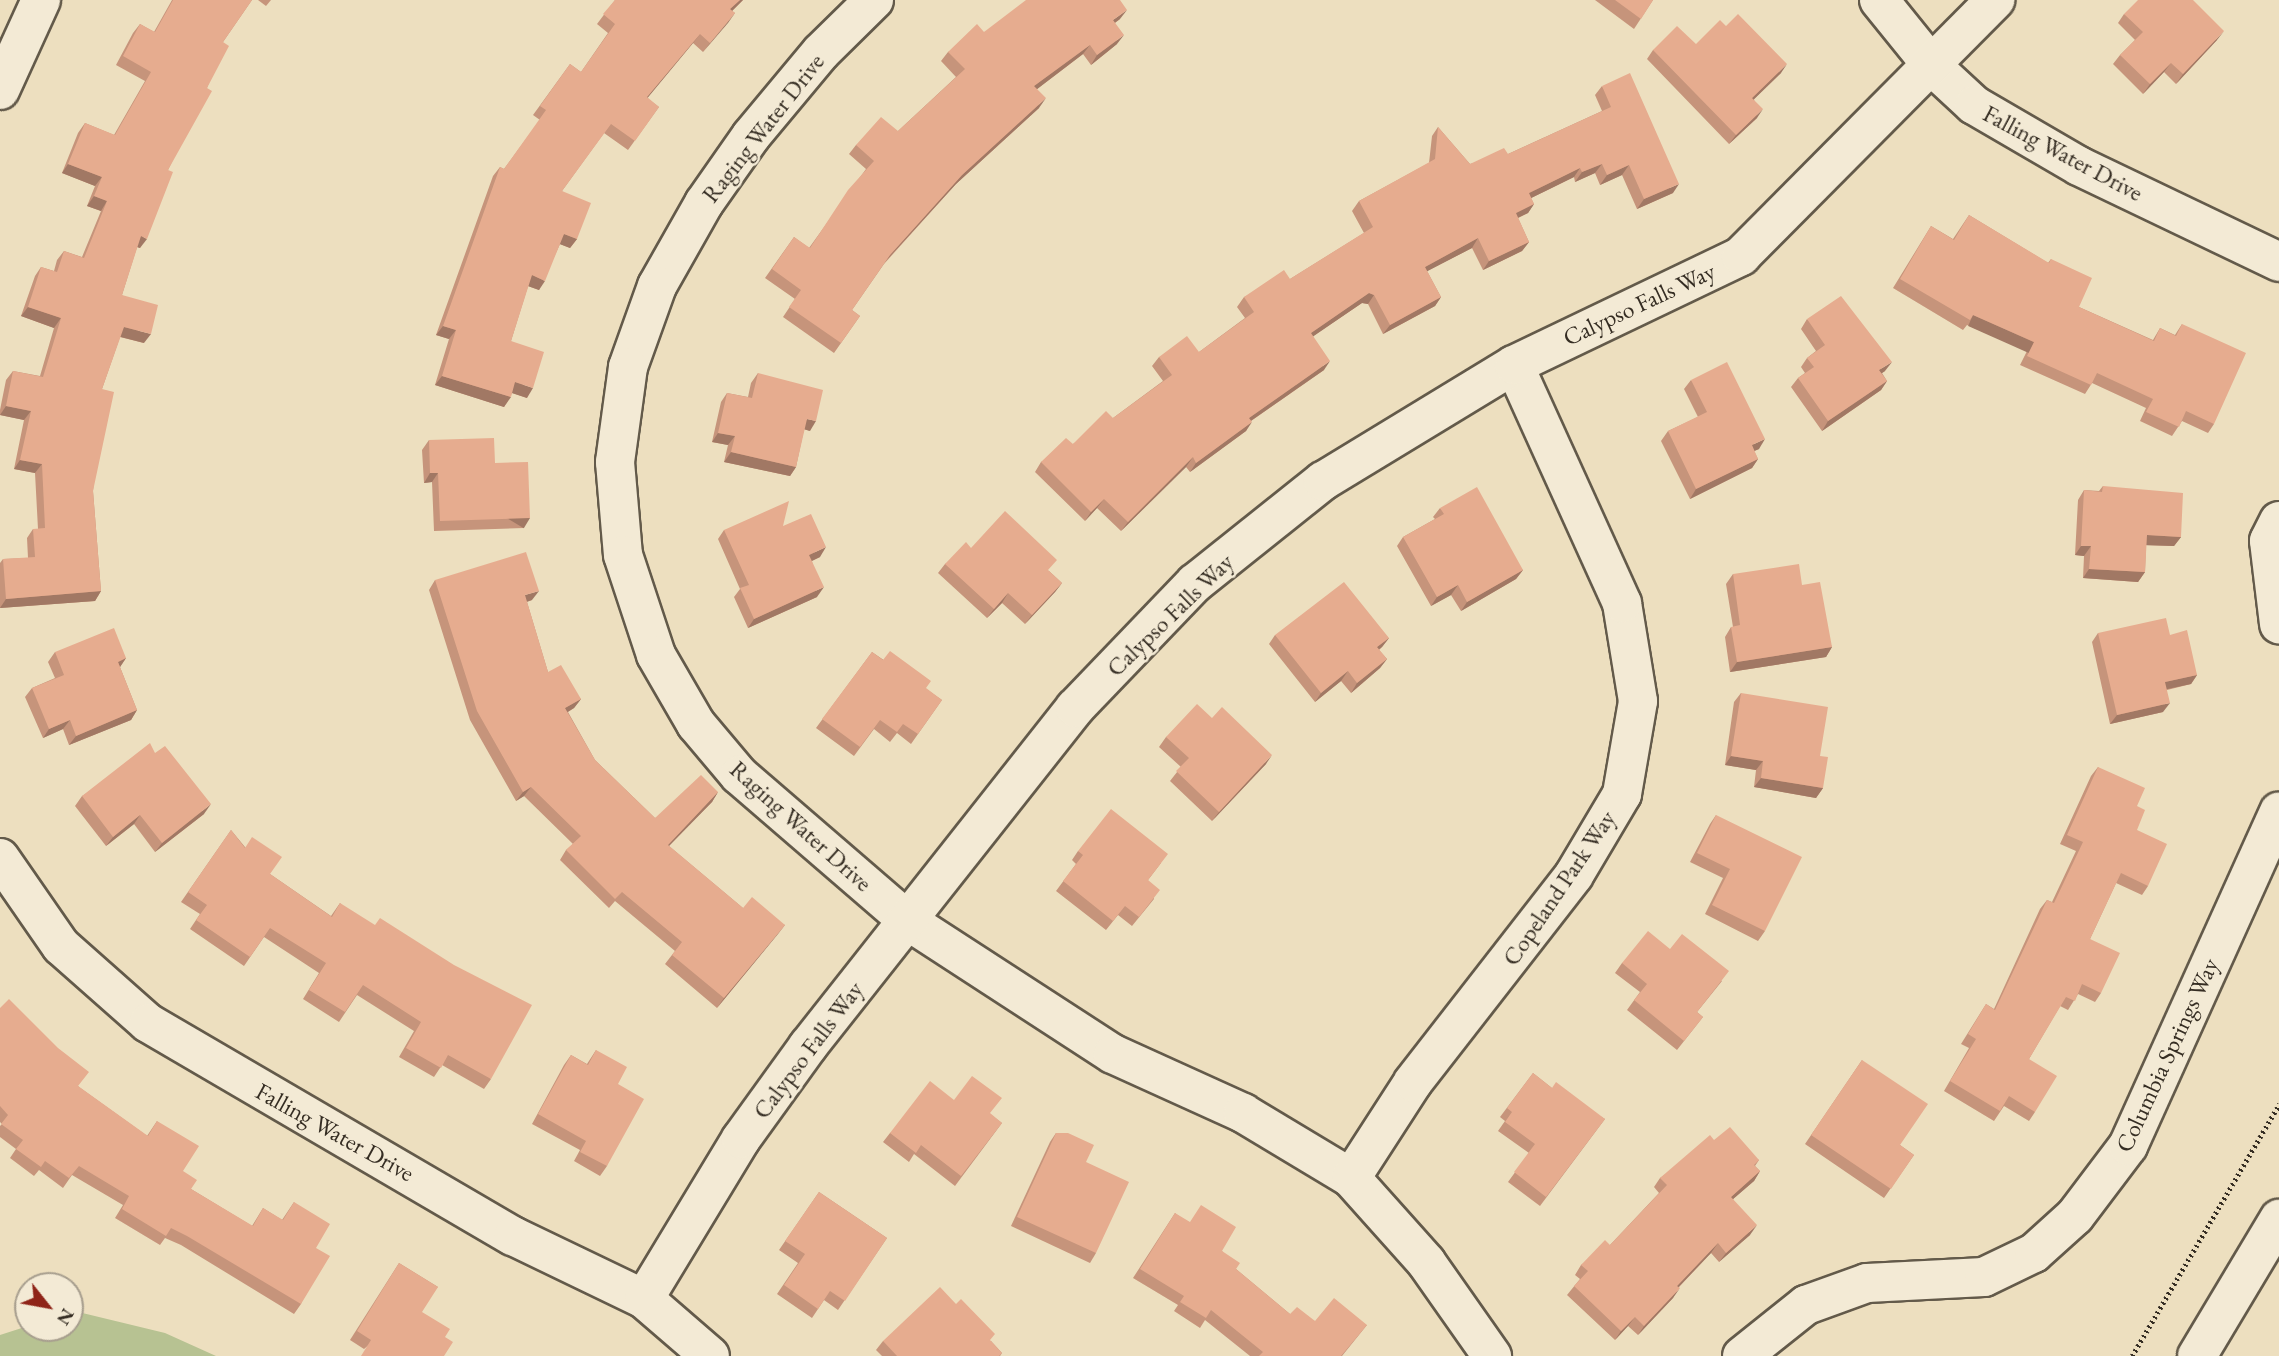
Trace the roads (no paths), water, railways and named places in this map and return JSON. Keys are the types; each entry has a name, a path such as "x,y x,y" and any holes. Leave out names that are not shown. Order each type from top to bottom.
{"street":[{"path":"0,90 41,0"},
{"name":"Raging Water Drive","path":"874,0 821,52 751,136 704,203 664,274 628,367 615,462 623,555 656,655 696,724 739,775 908,921 1113,1054 1243,1113 1352,1178 1426,1262 1492,1356"},
{"name":"Falling Water Drive","path":"1879,0 1933,67 1974,105 2079,166 2279,262"},
{"name":"Calypso Falls Way","path":"645,1299 741,1139 908,921 1075,708 1195,583 1323,481 1514,365 1741,256 1933,67 1995,0"},
{"name":"Copeland Park Way","path":"1352,1178 1413,1082 1574,875 1622,794 1638,701 1622,603 1514,365"},
{"path":"2279,521 2269,541 2279,624"},
{"name":"Columbia Springs Way","path":"1742,1356 1805,1305 1867,1283 1984,1277 2034,1253 2075,1216 2128,1146 2279,812"},
{"name":"Falling Water Drive","path":"0,858 61,946 148,1023 513,1236 645,1299 710,1356"},
{"path":"2197,1356 2279,1219"}]}
